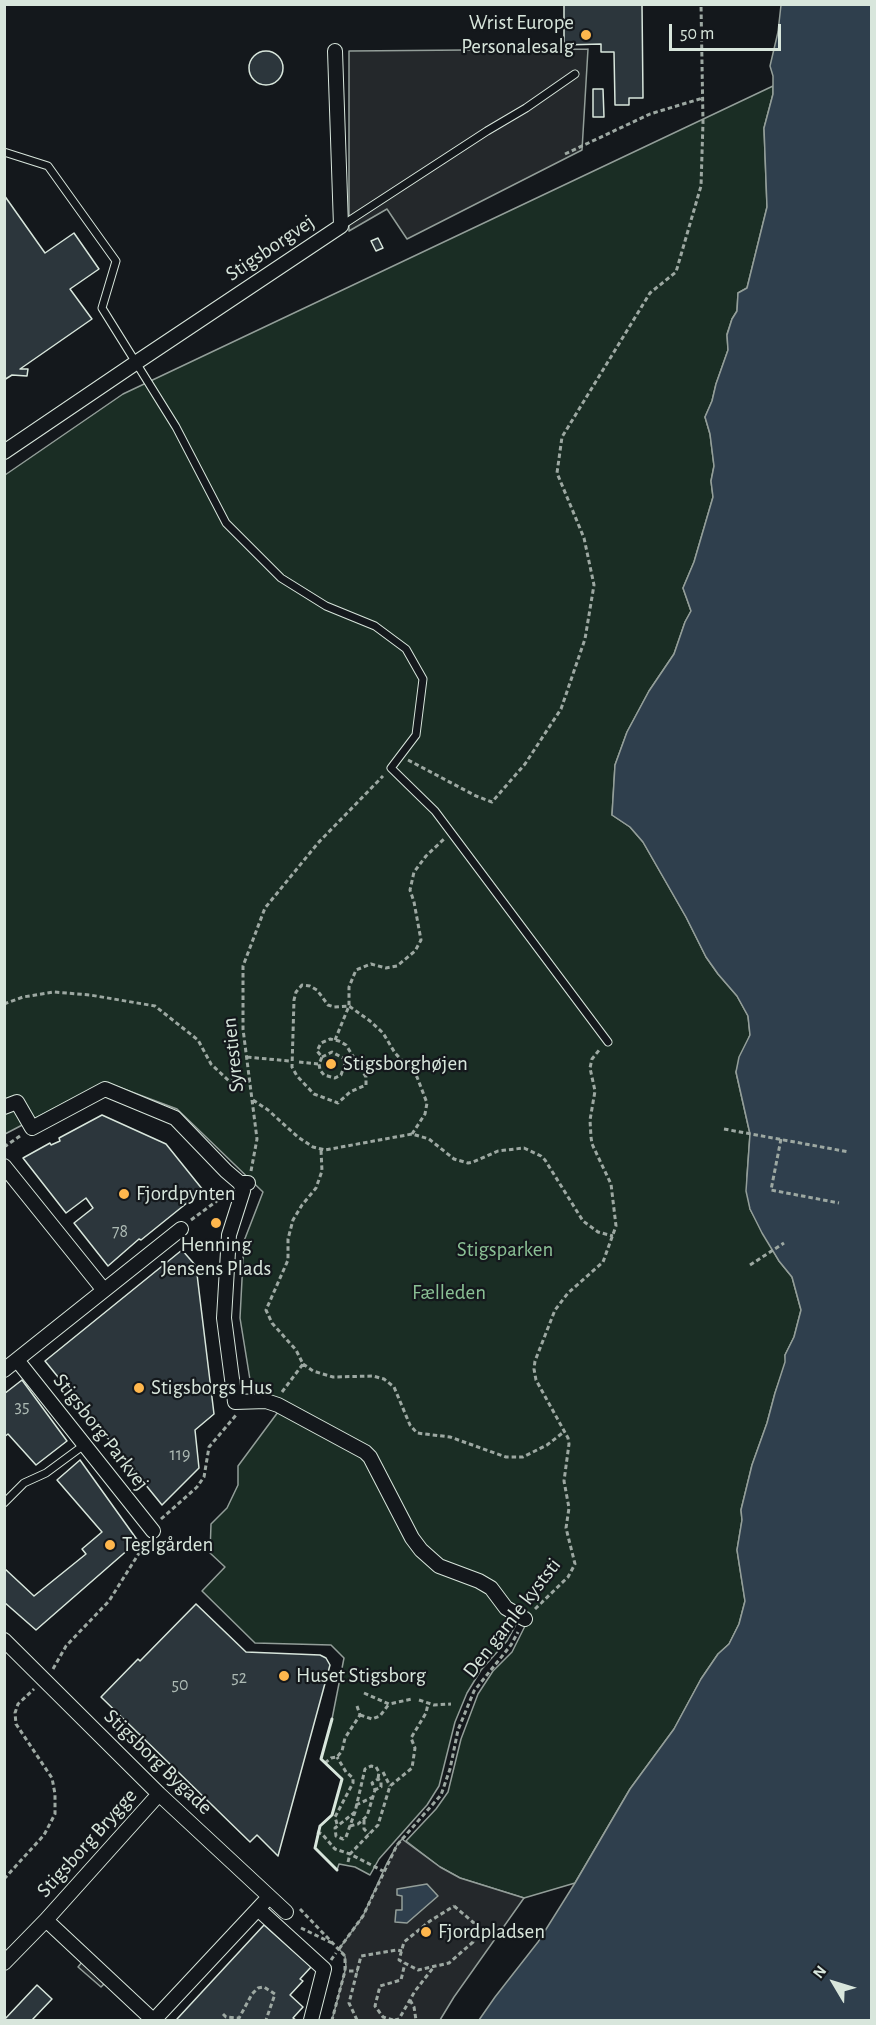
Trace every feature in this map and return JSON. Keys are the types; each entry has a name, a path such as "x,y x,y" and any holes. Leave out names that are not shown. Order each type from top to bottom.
{"street":[{"name":"Stigsborgvej","path":"4,452 341,226 335,51"},
{"path":"4,1107 17,1102 32,1128 105,1089 175,1118 244,1183 229,1235 224,1318 236,1402 266,1401 278,1405 365,1452 373,1462 412,1538 421,1550 439,1566 491,1588 506,1608 525,1619"},
{"path":"4,1166 104,1289"},
{"path":"4,1370 180,1229"},
{"name":"Stigsborg Parkvej","path":"17,1360 153,1531"},
{"name":"Stigsborg Bygade","path":"4,1640 159,1794 286,1912"},
{"name":"Stigsborg Brygge","path":"4,1963 46,1920 159,1794"},
{"name":"Stigsborg Brygge","path":"46,1920 153,2020 269,1897"},
{"path":"258,1909 324,1969 311,2020"}],"lane":[{"path":"341,226 526,108 575,74"},
{"path":"4,152 48,166 116,261 102,309 176,427 226,523 281,578 326,606 375,626 406,649 423,679 416,735 391,768 435,812 452,833 608,1042"},
{"path":"4,1503 24,1483 46,1473 84,1445"}],"path":[{"path":"401,756 476,796 492,802 525,764 561,709 585,639 594,585 584,538 557,473 562,437 651,294 676,272 701,186 703,98 701,4"},
{"path":"565,154 650,114 703,98"},
{"name":"Syrestien","path":"244,1183 257,1139 243,1029 243,966 265,908 318,843 391,768"},
{"path":"335,1040 349,1006 350,987 356,970 371,964 386,968 398,966 416,951 421,940 410,890 414,872 426,856 452,833"},
{"path":"322,1057 317,1051 321,1043 330,1039 346,1045 366,1077 366,1085 350,1092 338,1103 314,1094 297,1076 292,1067 294,1000 296,992 302,985 316,990 328,1005 349,1006 365,1017 383,1033 395,1053 417,1077 427,1103 425,1114 412,1134"},
{"path":"4,1004 23,997 54,992 90,995 155,1006 198,1040 211,1064 228,1081 250,1081"},
{"name":"Den gamle kyststi","path":"338,1947 346,1940 363,1916 397,1845 441,1796 446,1787 458,1730 474,1691 514,1640 525,1619 568,1577 575,1564 566,1528 569,1508 564,1481 570,1444 536,1380 534,1369 555,1310 568,1293 603,1262 613,1236 615,1226 610,1184 592,1144 590,1120 595,1091 590,1068 597,1052 608,1042"},
{"path":"326,1053 338,1054 345,1064 341,1075 335,1078 324,1075 319,1064 322,1057 326,1053"},
{"path":"247,1057 289,1061"},
{"path":"299,1062 319,1064"},
{"path":"253,1100 268,1110 298,1137 313,1147 321,1149 412,1134 429,1138 454,1159 468,1162 510,1149 524,1148 541,1156 583,1221 598,1232 613,1236"},
{"path":"4,1147 32,1128"},
{"path":"724,1129 849,1152"},
{"path":"781,1139 771,1190 839,1203"},
{"path":"321,1149 322,1171 316,1188 302,1204 293,1220 288,1239 288,1260 266,1310 272,1323 296,1350 303,1364 313,1371 333,1377 373,1376 384,1379 394,1387 410,1425 417,1433 450,1437 506,1457 523,1457 548,1445 565,1431"},
{"path":"180,1229 244,1183"},
{"path":"750,1265 784,1243"},
{"path":"278,1405 282,1392 303,1364"},
{"path":"4,1879 44,1834 55,1814 52,1778 16,1724 15,1713 18,1704 43,1679"},
{"path":"364,1693 389,1704 412,1699"},
{"path":"419,1700 428,1704 451,1704"},
{"path":"360,1715 372,1719 380,1716 389,1704"},
{"path":"348,1862 350,1854 375,1830 381,1818 390,1786 412,1768 415,1748 411,1738 426,1713 428,1704"},
{"path":"357,1706 360,1715"},
{"path":"325,1763 331,1758 338,1757 345,1738 360,1715"},
{"path":"337,1824 334,1816 353,1783 338,1757"},
{"path":"355,1812 337,1824 335,1834 343,1839 355,1812 365,1769 374,1766 378,1769 378,1779 382,1784 375,1790"},
{"path":"383,1772 390,1786"},
{"path":"363,1781 372,1783 378,1779"},
{"path":"350,1826 364,1820 367,1816 375,1790 372,1783"},
{"path":"356,1805 373,1797"},
{"path":"364,1820 364,1829 369,1834"},
{"path":"317,1832 322,1834 335,1849 383,1871"},
{"path":"286,1912 296,1906 345,1956 346,1967 332,2020"},
{"path":"454,1906 474,1923 473,1942 449,1963 418,1970 405,1963 399,1960 404,1942 430,1921 454,1906"},
{"path":"357,2020 349,2003 361,1956 402,1951"},
{"path":"405,1963 401,1980 380,1986 375,2006 383,2017 399,2019 434,1967"},
{"path":"349,1971 358,1971"},
{"path":"223,2014 226,2017 238,2019 252,1994 258,1988 264,1987 275,1994 266,2020"},
{"path":"410,2000 414,2007 416,2020"}],"green space":[{"name":"Stigsparken","path":"773,86 764,128 767,207 747,288 738,293 737,311 727,334 728,350 705,417 710,434 714,466 711,481 713,497 694,562 683,588 691,611 674,654 649,691 627,732 615,765 612,815 630,827 643,842 706,957 737,996 748,1016 750,1035 736,1072 750,1134 747,1176 750,1209 779,1261 792,1277 801,1310 752,1465 741,1510 742,1520 737,1550 745,1601 739,1624 729,1644 718,1654 701,1679 674,1729 630,1789 575,1883 524,1898 460,1878 440,1867 406,1841 436,1809 448,1792 461,1739 478,1694 493,1671 512,1652 525,1626 517,1623 507,1641 481,1670 467,1693 455,1722 439,1786 427,1805 379,1859 370,1875 355,1867 339,1864 337,1870 315,1848 320,1826 332,1815 342,1779 321,1759 332,1719 344,1658 331,1645 255,1643 202,1591 225,1567 210,1553 211,1524 227,1508 238,1485 238,1466 278,1412 252,1392 240,1318 244,1241 263,1192 177,1109 105,1082 5,1134 5,475 123,394"}],"shaded area":[{"path":"588,49 582,150 407,239 387,209 349,231 349,51"},
{"name":"Fjordpladsen","path":"402,1839 440,1867 460,1878 524,1898 440,2020 332,2020 346,1967 345,1956 339,1949 363,1916 387,1863"},
{"path":"83,1961 106,1982 101,1987 78,1967"}],"water":[{"path":"781,5 872,5 871,2020 479,2020 538,1942 630,1789 674,1729 701,1679 718,1654 729,1644 739,1624 745,1601 737,1550 742,1520 741,1510 752,1465 785,1362 785,1355 794,1337 801,1310 792,1277 762,1233 750,1209 746,1191 750,1134 736,1072 739,1057 750,1035 748,1016 737,996 706,957 643,842 630,827 612,815 615,765 627,732 649,691 674,654 691,611 683,588 694,562 713,497 711,481 714,466 710,434 705,417 728,350 727,335 737,311 738,293 747,288 767,207 764,128 773,94 773,76 770,66 778,32"},
{"path":"427,1884 438,1896 407,1923 395,1922 396,1910 402,1910 402,1896 397,1895 397,1889"}],"building":[{"path":"564,4 642,4 643,98 629,98 629,105 615,105 614,52 601,52 601,44 564,45"},
{"path":"266,51 278,56 283,68 278,80 266,85 254,80 249,68 254,56"},
{"path":"593,89 603,89 604,117 593,117"},
{"path":"4,195 45,253 74,233 99,269 70,289 92,319 20,369 28,369 27,376 12,375 4,380"},
{"path":"378,238 383,248 376,251 371,241"},
{"name":"Fjordpynten","path":"102,1115 166,1144 203,1190 108,1266 74,1223 93,1208 86,1198 66,1213 23,1158 50,1143 51,1145 60,1141 59,1138"},
{"name":"Stigsborgs Hus","path":"182,1250 196,1266 214,1414 195,1430 199,1468 162,1505 45,1361"},
{"path":"22,1380 67,1441 36,1465 8,1434 4,1437 4,1394"},
{"name":"Teglgården","path":"80,1460 138,1541 36,1630 4,1602 4,1568 34,1596 86,1554 82,1549 102,1532 57,1480"},
{"path":"196,1604 246,1652 320,1655 326,1658 330,1665 278,1856 257,1835 250,1842 101,1697"},
{"path":"264,1925 311,1967 300,1979 303,1981 290,1995 303,2007 293,2018 296,2020 178,2020 177,2019"},
{"path":"37,1985 52,1999 32,2020 4,2020"}],"wall":[{"path":"332,1719 321,1759 342,1779 332,1815 320,1826 315,1848 337,1870"}],"place":[{"name":"Wrist Europe Personalesalg","path":"586,35"},
{"name":"Stigsborghøjen","path":"331,1064"},
{"name":"Fjordpynten","path":"124,1194"},
{"name":"Henning Jensens Plads","path":"216,1223"},
{"name":"Stigsborgs Hus","path":"139,1388"},
{"name":"Teglgården","path":"110,1545"},
{"name":"Huset Stigsborg","path":"284,1676"},
{"name":"Fjordpladsen","path":"426,1932"}],"park label":[{"name":"Fælleden","path":"449,1293"}]}
